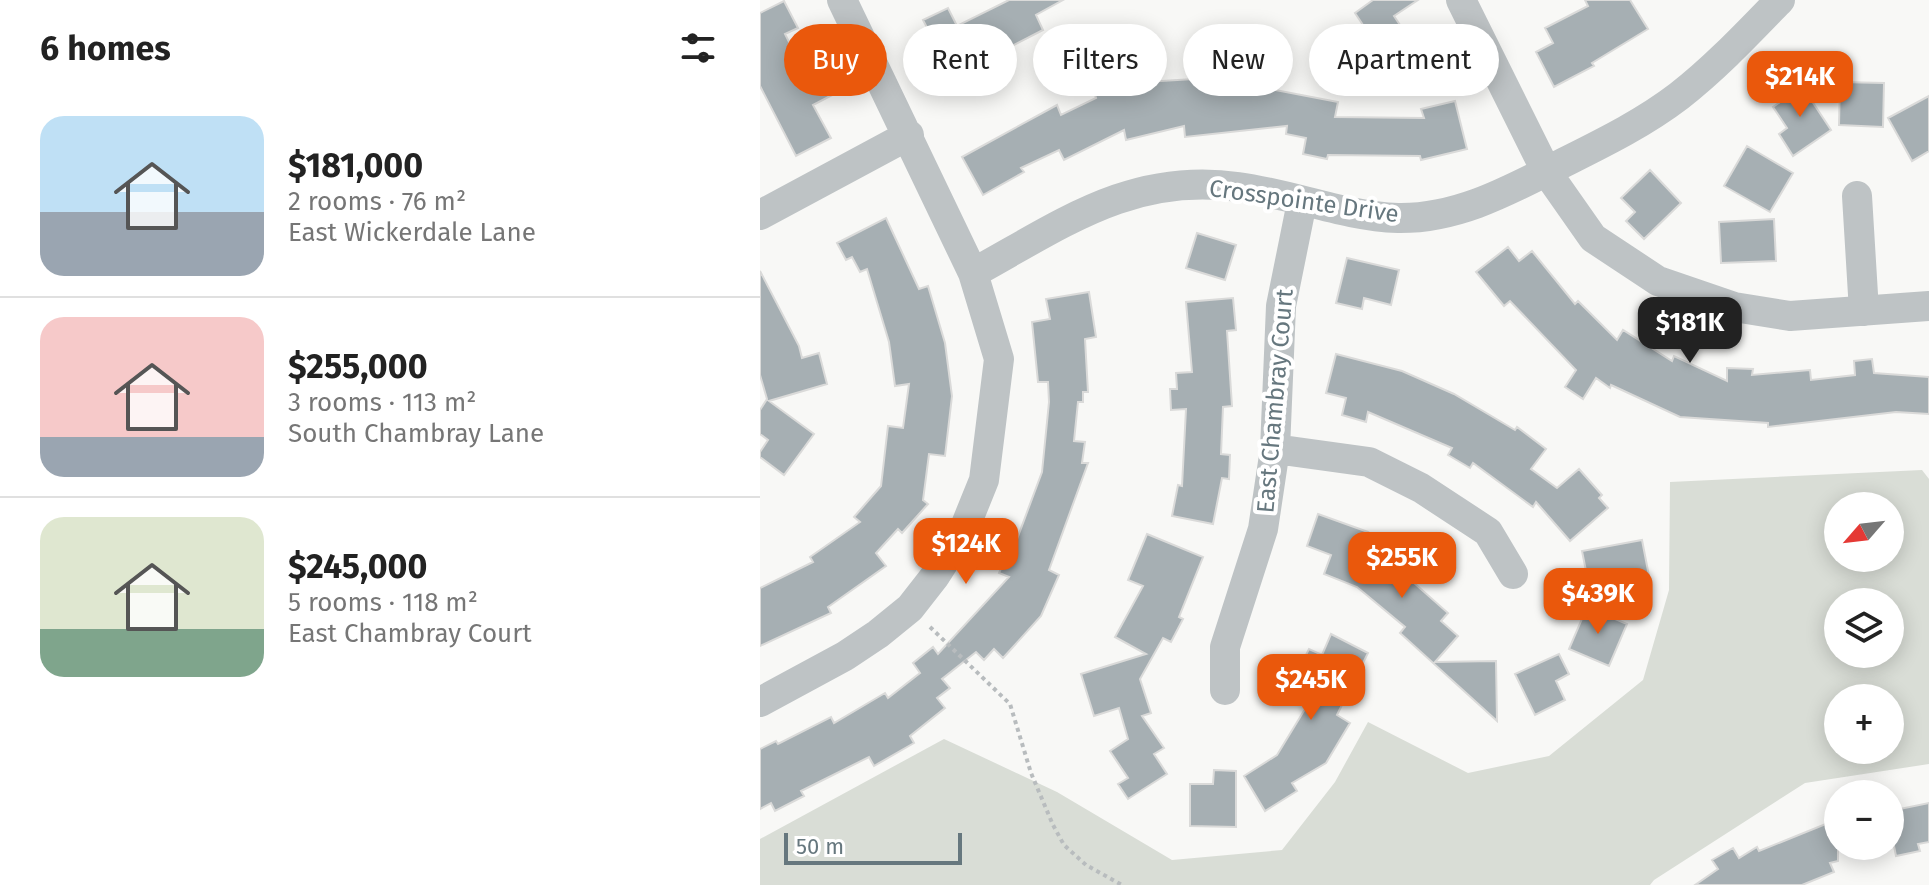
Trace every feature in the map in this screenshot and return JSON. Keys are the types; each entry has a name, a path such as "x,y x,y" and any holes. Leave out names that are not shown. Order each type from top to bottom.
{"street":[{"path":"760,702 845,656 910,608 935,576 963,532 984,480 999,359 973,273 842,0"},
{"name":"Crosspointe Drive","path":"973,273 1095,206 1162,185 1237,187 1343,212 1400,218 1451,211 1493,200 1628,130 1678,96 1780,0"},
{"path":"1466,1 1546,171 1593,238 1658,281 1734,307 1790,316 1929,306"},
{"path":"760,215 909,135"},
{"path":"1857,196 1864,311"},
{"name":"East Chambray Court","path":"1225,690 1225,647 1263,529 1275,449 1281,306 1302,202"},
{"path":"1275,449 1369,462 1421,488 1488,532 1513,574"}],"path":[{"path":"910,608 1010,704 1031,773 1058,834 1079,860 1122,885"}],"shaded area":[{"path":"1922,470 1929,479 1929,764 1805,783 1650,885 760,885 760,839 944,739 1057,792 1172,860 1282,850 1335,782 1368,722 1468,773 1549,756 1643,680 1669,590 1670,482"}],"building":[{"path":"1009,0 1063,0 1036,15 1040,24 1033,24 1033,35 1017,43 1017,24 961,24"},
{"path":"1373,0 1418,0 1394,16 1399,24 1362,24 1355,13"},
{"path":"1585,0 1630,0 1648,29 1592,63 1594,66 1554,87 1536,52 1553,43 1545,28 1588,6"},
{"path":"784,1 796,24 784,24 784,96 830,96 813,105 831,138 796,156 760,86 760,13"},
{"path":"948,8 956,24 925,24 923,20"},
{"path":"1183,80 1183,96 1293,96 1293,93 1338,102 1335,117 1424,118 1421,109 1455,101 1467,149 1421,160 1420,156 1328,155 1327,159 1303,154 1306,138 1286,134 1287,126 1185,137 1184,126 1126,140 1124,130 1064,160 1059,150 1021,168 1024,172 983,195 962,157 1057,105 1061,115 1095,96 1167,96 1167,81"},
{"path":"1798,80 1831,130 1793,156 1779,134 1787,128 1773,107 1786,98 1782,91"},
{"path":"1840,82 1884,83 1883,127 1839,125"},
{"path":"1929,96 1929,151 1912,161 1888,118"},
{"path":"1747,146 1793,173 1770,212 1724,186"},
{"path":"1650,170 1681,203 1644,239 1626,221 1635,212 1621,198"},
{"path":"886,218 919,289 928,286 945,343 952,396 945,456 929,454 923,500 928,504 902,533 898,529 876,553 886,566 828,607 831,613 760,646 760,588 813,562 810,557 860,522 854,517 881,486 888,426 903,428 909,384 895,386 889,342 867,269 860,272 852,257 846,260 837,243"},
{"path":"1774,219 1776,261 1721,263 1719,222"},
{"path":"1197,233 1236,245 1225,280 1186,268"},
{"path":"1508,247 1519,261 1532,251 1575,304 1578,301 1617,340 1623,330 1672,361 1674,356 1727,381 1727,368 1753,369 1752,375 1810,370 1811,380 1855,375 1854,361 1872,359 1874,373 1929,377 1929,414 1896,412 1768,427 1768,423 1680,417 1611,385 1610,388 1596,378 1583,399 1565,387 1576,370 1510,301 1504,306 1476,272"},
{"path":"1347,258 1399,270 1391,305 1364,298 1362,309 1336,303"},
{"path":"760,271 799,346 802,358 819,353 827,384 769,401 814,434 784,475 760,457 768,440 760,434 760,410 767,399 760,375"},
{"path":"1089,292 1096,337 1085,339 1088,392 1083,392 1083,402 1078,402 1074,441 1085,442 1082,463 1088,463 1049,570 1059,575 1041,616 1003,658 994,649 984,660 976,652 942,679 950,688 937,698 945,708 910,736 914,743 874,766 869,757 801,791 804,796 775,811 771,803 760,809 760,749 776,741 778,744 831,717 834,723 885,693 888,698 920,673 913,663 933,647 938,654 1009,577 999,573 1017,539 1042,472 1049,402 1048,382 1038,382 1032,322 1050,319 1046,299"},
{"path":"1233,298 1236,330 1227,331 1232,406 1223,407 1221,454 1230,455 1229,479 1222,478 1213,524 1172,516 1178,485 1182,486 1186,409 1171,410 1170,389 1177,389 1176,373 1192,372 1186,302"},
{"path":"1336,354 1402,371 1454,394 1515,430 1517,427 1546,449 1531,469 1557,488 1579,469 1602,495 1599,498 1608,508 1570,541 1536,502 1533,507 1473,463 1470,468 1448,455 1452,448 1368,412 1366,422 1342,415 1346,398 1326,393"},
{"path":"1318,514 1368,532 1398,555 1407,544 1430,563 1414,583 1448,613 1441,621 1458,636 1435,662 1496,661 1497,721 1400,633 1405,627 1357,587 1324,574 1331,555 1307,546"},
{"path":"1147,534 1203,557 1179,617 1183,619 1171,642 1163,638 1140,679 1151,713 1142,716 1164,748 1154,754 1167,774 1128,799 1118,784 1128,778 1110,751 1128,739 1119,708 1094,716 1081,674 1146,654 1115,637 1143,586 1128,580"},
{"path":"1642,540 1649,576 1619,582 1621,590 1591,596 1582,551"},
{"path":"1587,607 1627,624 1609,666 1569,649"},
{"path":"1331,634 1368,653 1337,715 1350,723 1326,763 1292,783 1297,791 1265,811 1244,776 1277,755 1316,691 1293,680 1309,649 1322,655"},
{"path":"1559,654 1569,674 1556,681 1565,700 1535,715 1515,674"},
{"path":"1214,770 1236,771 1236,827 1190,826 1190,784 1213,784"},
{"path":"1929,803 1929,842 1918,844 1920,851 1904,854 1904,808"},
{"path":"1824,825 1824,860 1838,861 1830,863 1834,872 1802,885 1695,885 1718,869 1712,860 1733,848 1739,858 1757,847 1759,851"}]}
